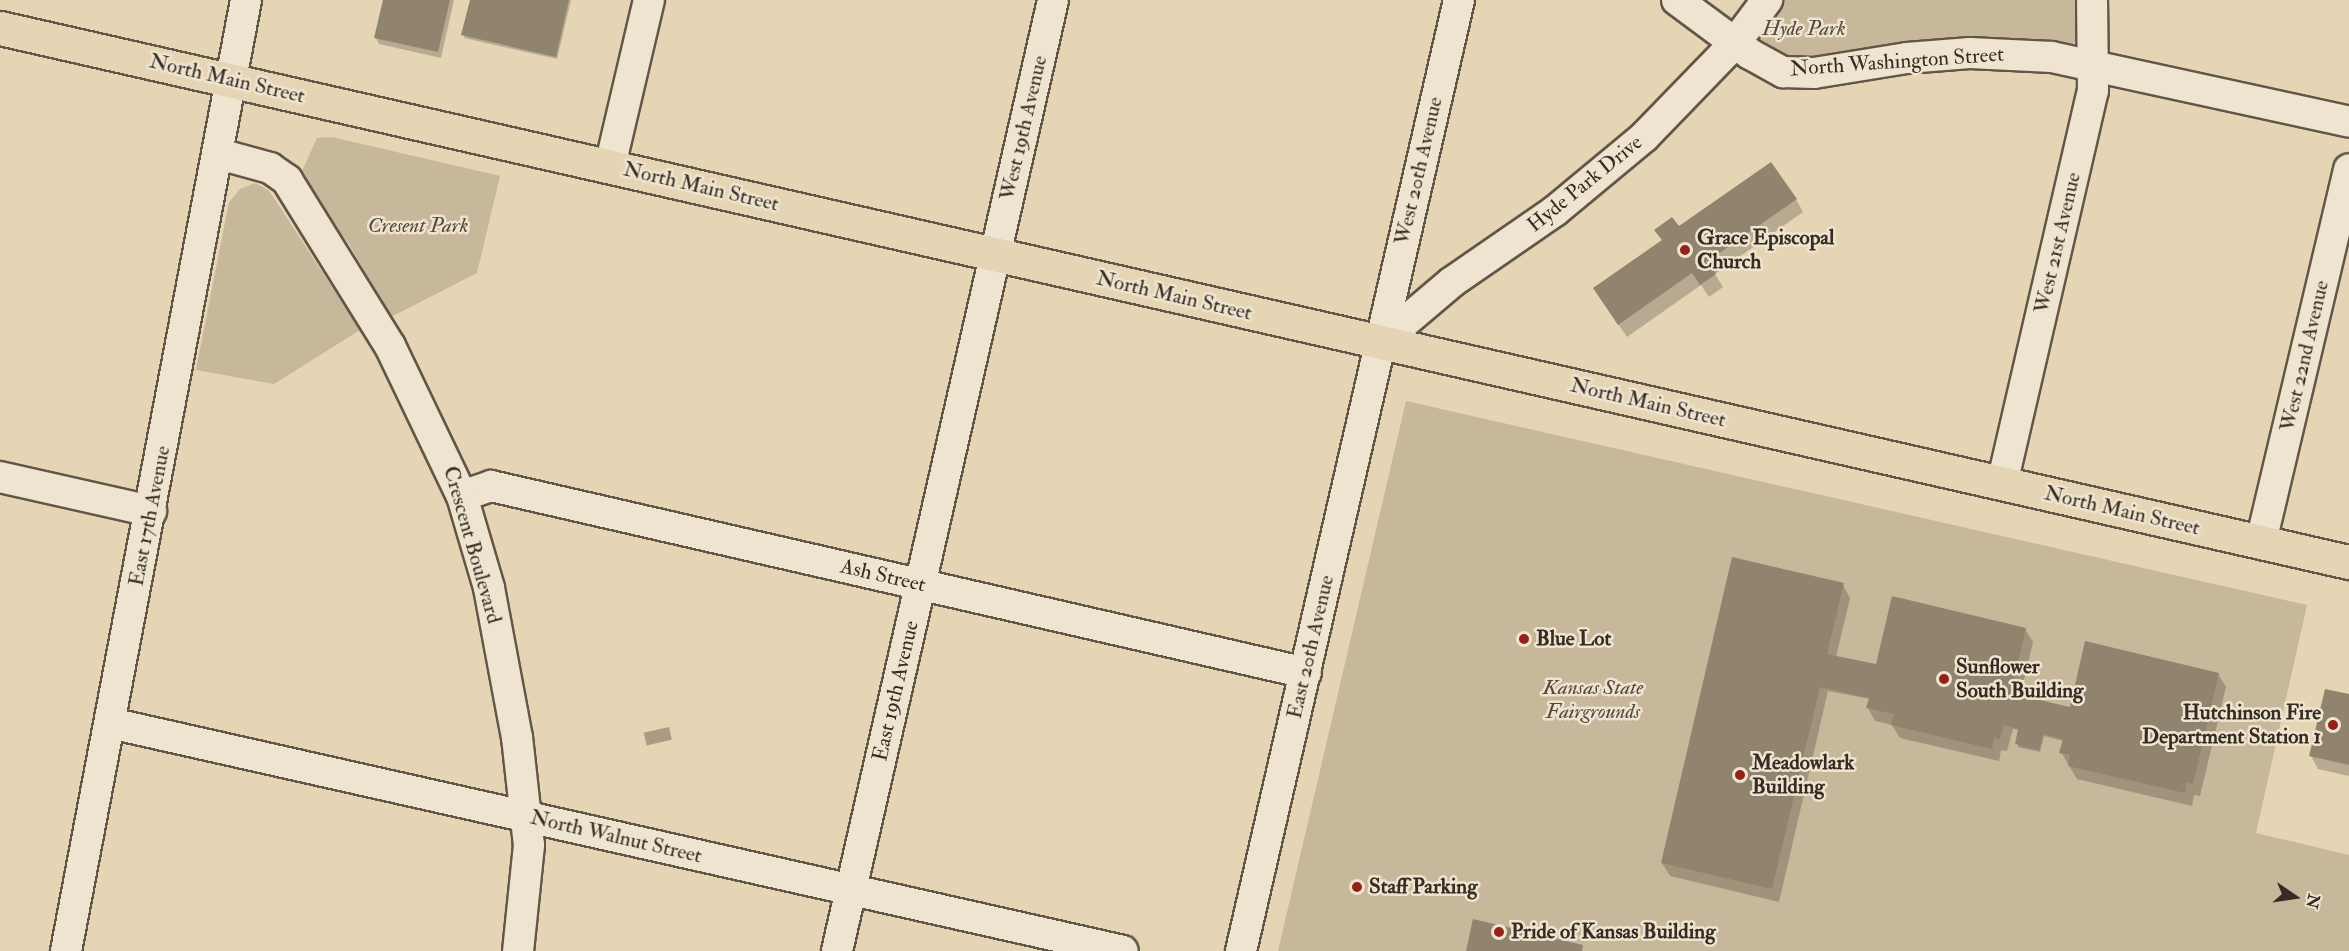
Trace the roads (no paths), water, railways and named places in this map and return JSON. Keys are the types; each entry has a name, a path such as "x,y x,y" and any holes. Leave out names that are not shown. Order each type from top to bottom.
{"main road":[{"name":"North Main Street","path":"0,28 2349,562"}],"street":[{"name":"East 17th Avenue","path":"66,951 219,154 246,0"},
{"path":"610,166 649,0"},
{"name":"West 19th Avenue","path":"996,255 1053,0"},
{"name":"West 20th Avenue","path":"1380,343 1460,0"},
{"name":"North Washington Street","path":"1677,0 1772,69 1798,74 1907,58 1970,53 2052,57 2349,122"},
{"name":"Hyde Park Drive","path":"1380,343 1452,282 1555,211 1644,137 1735,43 1767,0"},
{"name":"West 21st Avenue","path":"2002,484 2093,91 2095,65 2092,0"},
{"name":"Crescent Boulevard","path":"219,154 270,168 287,180 390,346 462,496 489,588 517,737 529,845 518,951"},
{"name":"West 22nd Avenue","path":"2261,542 2349,169"},
{"name":"East 19th Avenue","path":"837,951 996,255"},
{"name":"East 20th Avenue","path":"1242,951 1380,343"},
{"path":"0,477 151,511"},
{"name":"Ash Street","path":"462,496 491,486 1306,673"},
{"name":"North Walnut Street","path":"110,723 1123,951"}],"place":[{"name":"Grace Episcopal Church","path":"1685,250"},
{"name":"Blue Lot","path":"1524,639"},
{"name":"Sunflower South Building","path":"1944,679"},
{"name":"Hutchinson Fire Department Station 1","path":"2333,725"},
{"name":"Meadowlark Building","path":"1740,775"},
{"name":"Staff Parking","path":"1357,887"},
{"name":"Pride of Kansas Building","path":"1499,932"}],"park label":[{"name":"Hyde Park","path":"1804,29"},
{"name":"Cresent Park","path":"418,226"},
{"name":"Kansas State Fairgrounds","path":"1593,700"}]}
